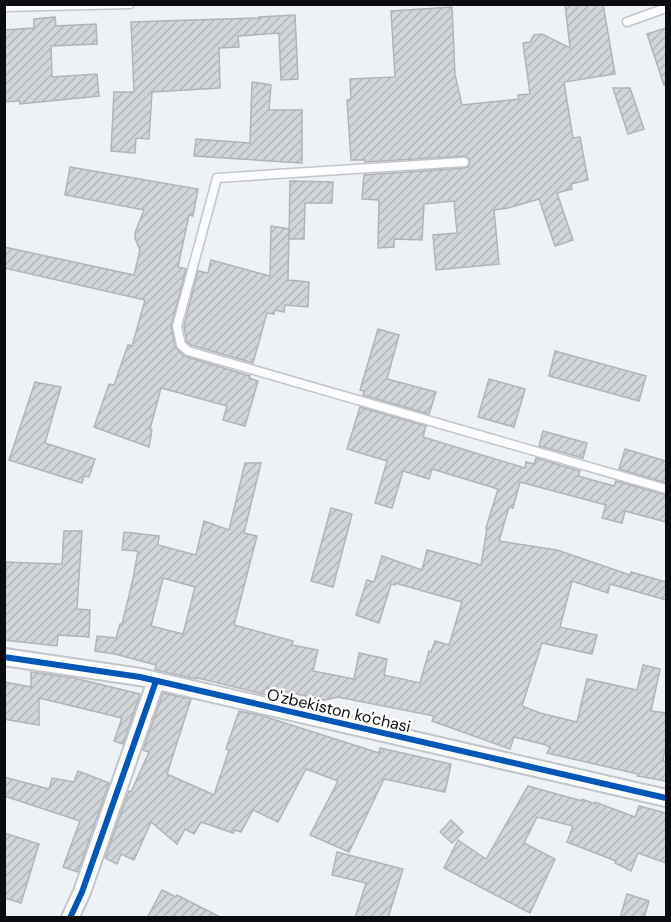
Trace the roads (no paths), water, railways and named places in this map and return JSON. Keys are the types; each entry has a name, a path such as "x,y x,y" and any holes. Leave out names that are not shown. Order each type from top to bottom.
{"street":[{"name":"O'zbekiston ko'chasi","path":"4,657 140,677 666,798"},
{"path":"70,918 82,892 156,681"}],"lane":[{"path":"4,7 130,4"},
{"path":"627,22 666,8"},
{"path":"464,162 217,178 177,326 181,345 188,351 666,489"}]}
